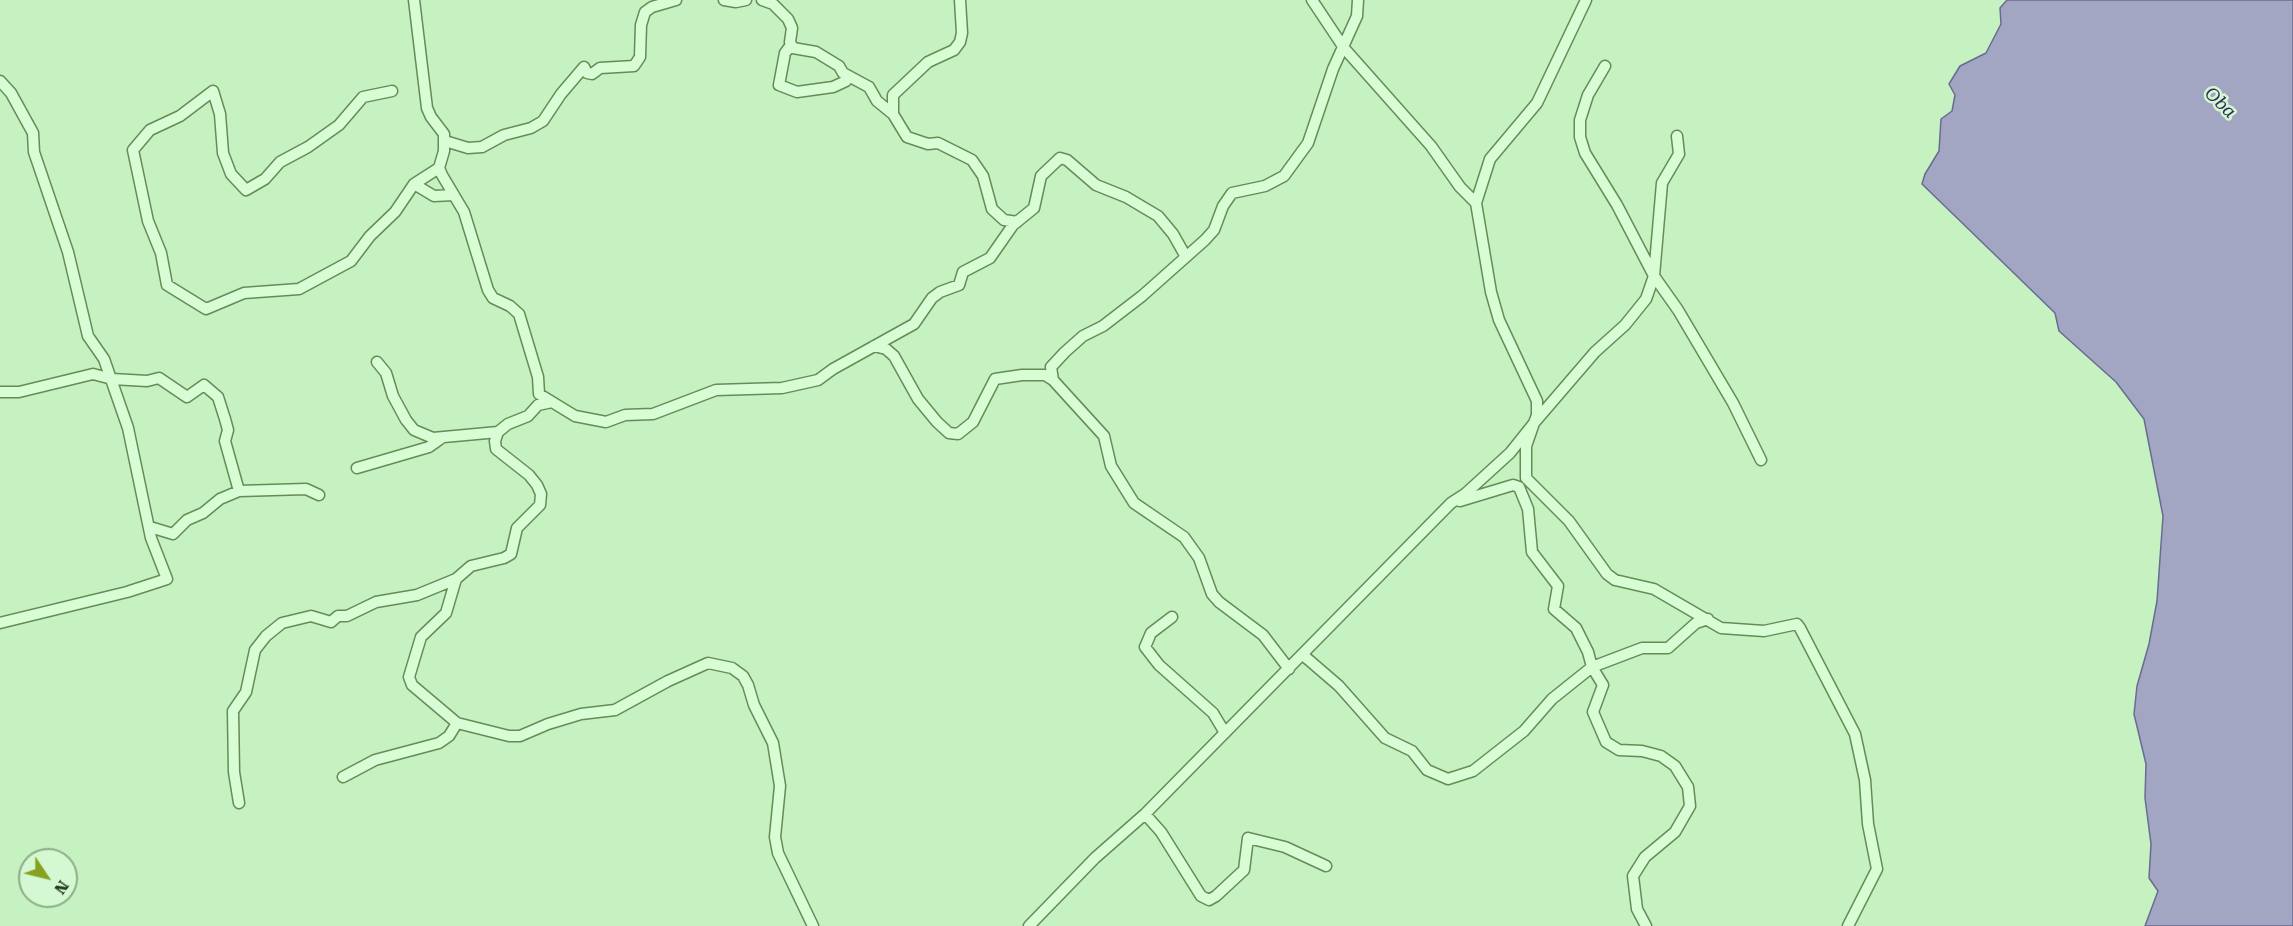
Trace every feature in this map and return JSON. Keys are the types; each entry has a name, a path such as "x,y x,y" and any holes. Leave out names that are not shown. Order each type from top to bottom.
{"street":[{"path":"414,0 427,108 444,134 439,168 464,212 488,290 493,298 510,306 519,314 538,377 539,394 575,416 606,422 625,415 652,414 716,390 811,384 914,324 932,298 940,292 959,285 963,272 990,258 1017,222 1034,208 1041,176 1051,164 1064,158 1096,185 1126,197 1158,216 1173,234 1186,257"},
{"path":"444,141 468,148 482,147 504,135 531,128 543,121 561,94 584,67 586,73 592,74 600,68 634,66 640,57 640,25 645,12 652,7 676,0"},
{"path":"724,0 746,0"},
{"path":"762,0 773,4 788,19 792,28 791,45 785,53 779,86 797,92 833,87 849,76"},
{"path":"893,114 893,95 928,62 954,50 960,42 962,33 960,0"},
{"path":"1312,0 1344,48 1431,146 1460,187 1476,203"},
{"path":"1053,380 1051,367 1065,352 1083,336 1104,326 1134,303 1214,230 1223,206 1232,193 1274,183 1290,168 1292,162 1308,143 1330,76 1357,16 1358,0"},
{"path":"1586,0 1537,103 1490,159 1476,203 1491,292 1499,320 1537,401 1537,416 1526,446 1526,478 1569,521 1607,574 1615,580 1654,589 1721,628 1764,631 1797,624 1855,734 1865,780 1872,853 1877,869 1848,926"},
{"path":"791,45 793,48 816,52 849,76 869,87 878,101 893,114 907,137 928,144 938,143 972,160 983,176 992,210 1005,220 1017,222"},
{"path":"1605,66 1588,95 1580,120 1580,137 1585,153 1617,205 1654,276 1732,403 1761,460"},
{"path":"0,81 11,93 33,133 34,152 65,243 88,336 104,359 128,428 141,497 148,513 150,527 167,579 127,592 0,623"},
{"path":"392,91 363,97 339,125 308,147 280,162 265,179 246,190 231,174 223,153 220,114 213,91 180,116 150,130 133,150 148,222 161,253 167,285 206,309 244,293 299,289 351,261 370,236 395,212 414,184 439,168"},
{"path":"1029,926 1095,858 1145,814 1226,733 1451,503 1465,494 1510,453 1595,352 1625,325 1646,300 1654,276 1662,183 1678,154 1677,136"},
{"path":"414,184 434,196 454,195"},
{"path":"1646,300 1668,297"},
{"path":"874,346 886,349 894,356 918,399 943,427 958,434 973,422 995,379 1022,375 1045,375 1053,380 1104,436 1111,466 1134,502 1184,537 1199,558 1212,594 1219,602 1263,635 1289,669"},
{"path":"377,362 386,373 393,396 405,420 414,430 433,438 498,432"},
{"path":"0,392 27,391 47,384 71,382 88,375 147,381 159,378 187,397 204,385 218,397 225,418 228,430 225,441 239,491"},
{"path":"239,803 234,772 233,711 246,692 255,650 266,636 282,623 311,616 331,622 338,616 347,616 376,602 390,601 435,590 456,579 471,566 504,558 510,554 517,528 540,505 541,494 530,475 496,449 495,441 498,432 508,424 535,411 538,405 552,402"},
{"path":"357,468 429,447 443,437"},
{"path":"1451,503 1513,484 1519,487 1528,509 1532,552 1558,586 1554,609 1576,628 1588,652 1592,667 1603,685 1593,712 1606,742 1619,750 1642,751 1661,756 1675,766 1688,787 1690,806 1676,832 1645,857 1633,876 1637,909 1646,926"},
{"path":"150,527 173,534 187,520 202,513 220,499 239,491 306,489 319,495"},
{"path":"456,579 446,613 422,638 409,677 415,689 435,702 457,723 508,736 520,736 581,714 615,710 708,663 732,668 743,676 773,744 780,786 775,837 778,853 813,926"},
{"path":"435,590 450,596"},
{"path":"1172,616 1151,633 1145,647 1159,665 1213,713 1226,733"},
{"path":"1303,655 1339,686 1385,738 1412,752 1427,770 1448,779 1473,771 1524,731 1552,699 1592,667 1642,648 1668,648 1696,623 1708,619"},
{"path":"343,777 375,760 439,743 449,736 457,723"},
{"path":"1145,814 1161,832 1201,896 1209,900 1244,870 1248,838 1285,847 1326,866"}],"water":[{"name":"Oba","path":"2007,0 2293,0 2293,926 2145,926 2158,891 2149,878 2151,844 2145,798 2146,764 2134,714 2137,686 2149,644 2157,601 2163,516 2144,419 2116,382 2059,331 2055,313 1922,184 1925,174 1939,151 1941,119 1952,111 1955,95 1949,84 1960,66 1986,53 2001,24 2000,8"}]}
